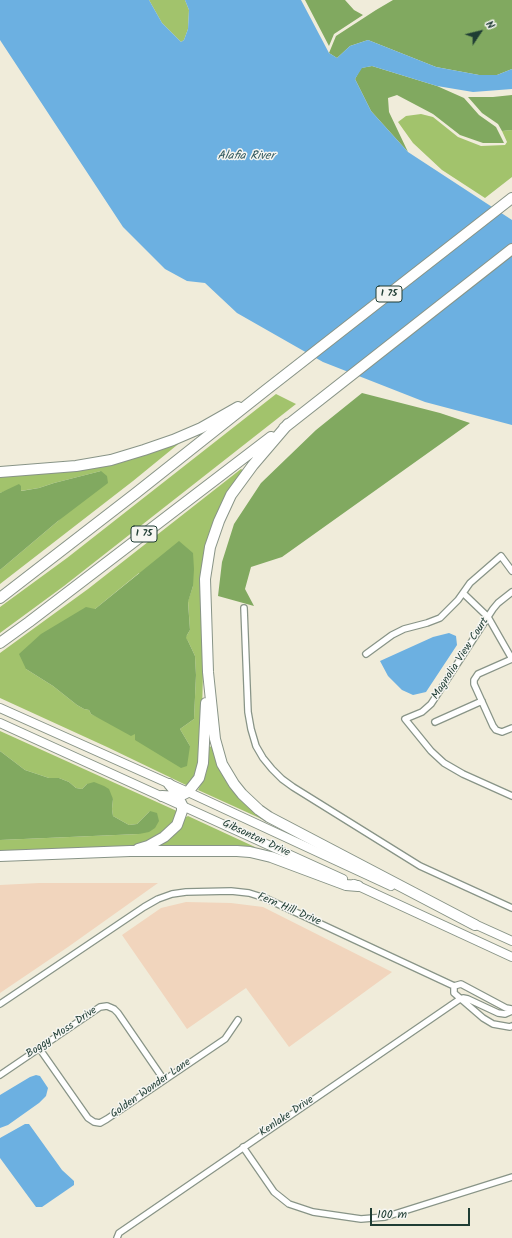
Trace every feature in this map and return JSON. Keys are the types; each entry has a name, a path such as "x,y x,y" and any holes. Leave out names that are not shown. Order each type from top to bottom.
{"highway":[{"name":"I 75","path":"0,598 512,198"},
{"name":"I 75","path":"0,643 307,410 512,249"},
{"path":"0,472 76,466 111,460 144,450 201,428 262,393"},
{"path":"288,424 253,465 231,495 219,521 210,547 205,578 208,672 214,734 222,764 242,794 250,803 269,817 475,925"},
{"path":"180,801 199,778 203,763 208,672"},
{"path":"130,851 148,846 164,837 177,825 182,811 180,801 169,784"},
{"path":"162,796 180,801"},
{"path":"0,856 130,851 250,852 271,857 346,885 358,886"}],"main road":[{"name":"Gibsonton Drive","path":"0,708 188,792 512,941"},
{"path":"0,723 162,796"},
{"name":"Gibsonton Drive","path":"180,801 358,886 512,956"}],"street":[{"path":"366,654 392,635 404,629 427,624 440,618 452,607 470,583 501,556 512,571"},
{"name":"Magnolia View Court","path":"512,592 498,603 488,617 438,696 422,712 405,719 431,751 444,764 512,796"},
{"path":"463,593 488,617 512,659 484,671 475,676 474,680 474,684 496,730 502,732 512,728"},
{"path":"244,608 248,712 256,746 272,769 293,787 420,866 512,908"},
{"path":"435,722 482,701"},
{"name":"Fern Hill Drive","path":"0,1004 158,899 169,895 186,892 231,891 249,893 265,898 454,986 461,984 512,1010"},
{"path":"454,986 454,993 484,1018 493,1024 510,1027 512,1026"},
{"path":"460,999 468,999 498,1013 504,1014 512,1010"},
{"name":"Kenlake Drive","path":"117,1238 119,1233 460,999"},
{"name":"Boggy Moss Drive","path":"0,1074 100,1007 107,1006 114,1009 118,1013 164,1080"},
{"name":"Golden Wonder Lane","path":"39,1048 88,1118 94,1122 100,1123 225,1039 238,1020"},
{"path":"243,1147 274,1192 289,1204 313,1212 362,1219 385,1217 512,1177"}],"shaded area":[{"path":"39,883 158,883 0,993 0,885"},
{"path":"186,902 231,903 263,907 392,972 289,1047 246,988 187,1029 122,935 161,908"}],"green space":[{"path":"149,0 185,0 189,10 188,29 184,40 181,42 162,23"},
{"path":"305,0 345,0 354,10 363,15 334,34 329,46"},
{"path":"393,0 512,0 512,69 497,75 479,75 436,67 368,40 350,46 337,58 329,53 336,36"},
{"path":"372,66 437,86 464,98 479,115 496,127 504,143 483,143 460,135 433,114 397,95 388,98 389,112 408,152 371,111 355,79 361,68"},
{"path":"512,95 512,130 502,131 498,124 482,113 468,97 493,97"},
{"path":"421,114 433,117 458,137 481,146 505,145 507,142 502,131 512,130 512,177 485,198 442,170 413,143 398,122 406,116"},
{"path":"362,393 440,413 470,423 282,557 251,567 245,589 254,606 218,596 222,562 234,524 261,483 316,430"},
{"path":"276,394 296,404 64,586 0,633 0,607 67,558"},
{"path":"182,441 0,584 0,570 58,521 101,471 39,488 20,491 21,486 0,493 0,475 61,469"},
{"path":"241,469 244,471 211,537 203,672 201,756 199,768 191,784 186,785 0,698 0,653 88,589","holes":["139,573 193,586 188,601 190,630 185,638 195,656 196,675 194,719 180,729 190,746 135,734 91,714 89,710 77,705 53,686 26,669"]},
{"path":"101,471 107,476 108,483 58,521 0,570 0,493 19,484 21,486 21,491 39,488"},
{"path":"179,541 193,553 193,586 188,602 190,630 186,638 195,656 196,675 194,719 180,729 190,746 187,766 181,768 135,740 135,734 131,736 91,714 89,710 77,705 53,686 26,669 19,654 41,634 86,607 95,609"},
{"path":"0,731 179,812 178,817 160,836 135,846 0,853 0,840 139,834 150,811 137,824 129,825 113,816 113,799 87,784 82,789 76,788 69,782 59,778 49,778 25,770 0,751"},
{"path":"208,746 212,747 214,755 265,819 264,820 198,790 206,774"},
{"path":"0,751 25,770 49,778 59,778 69,782 76,788 82,789 87,784 94,782 104,786 109,789 113,799 113,816 129,825 137,824 150,811 157,813 159,821 155,828 149,832 139,834 0,840"},
{"path":"188,816 255,847 256,850 154,848 181,826"}],"water":[{"name":"Alafia River","path":"0,0 149,0 162,23 181,42 184,40 188,29 189,10 185,0 301,0 329,53 337,58 350,46 368,40 436,67 479,75 497,75 512,69 512,89 473,92 437,86 372,66 362,68 355,79 371,111 408,152 512,220 512,425 425,402 323,362 237,313 205,283 187,281 165,269 123,227 0,40"},
{"path":"449,633 456,636 457,645 426,692 413,695 402,690 388,676 380,661 433,637"},
{"path":"36,1075 40,1076 48,1088 46,1096 39,1103 8,1125 0,1128 0,1095"},
{"path":"25,1124 29,1124 62,1170 74,1181 74,1185 42,1207 36,1207 0,1158 0,1138"}]}
